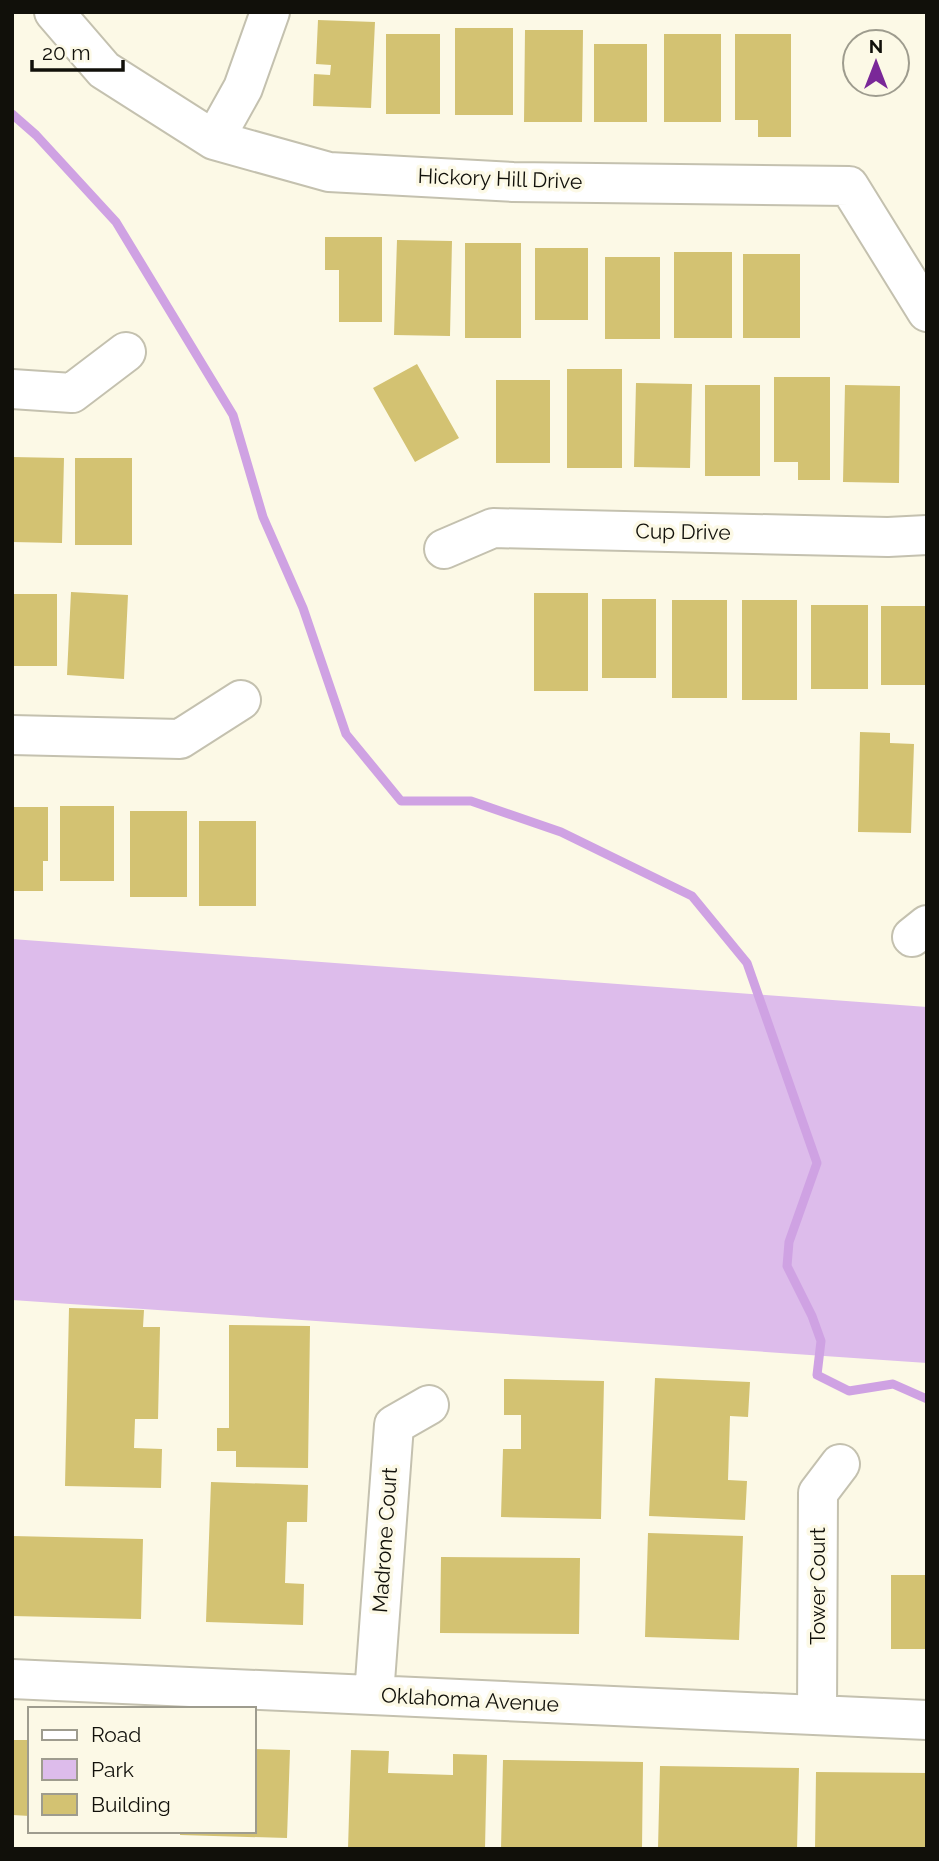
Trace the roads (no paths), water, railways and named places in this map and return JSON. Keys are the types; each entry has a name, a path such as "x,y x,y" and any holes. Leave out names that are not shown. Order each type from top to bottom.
{"street":[{"name":"Hickory Hill Drive","path":"54,12 104,70 214,140 329,172 513,182 849,186 927,312"},
{"path":"214,140 243,88 270,12"},
{"path":"12,389 72,393 126,352"},
{"name":"Cup Drive","path":"444,549 493,528 888,537 927,535"},
{"path":"12,735 180,739 240,700"},
{"name":"Madrone Court","path":"374,1695 394,1425 429,1405"},
{"name":"Tower Court","path":"817,1715 818,1493 840,1464"},
{"name":"Oklahoma Avenue","path":"12,1679 927,1720"}],"waterway":[{"path":"12,114 36,135 116,222 233,415 263,517 303,608 346,734 401,801 471,801 561,832 692,896 747,963 817,1163 789,1242 787,1266 812,1316 821,1341 817,1375 849,1391 893,1384 927,1399"}]}
